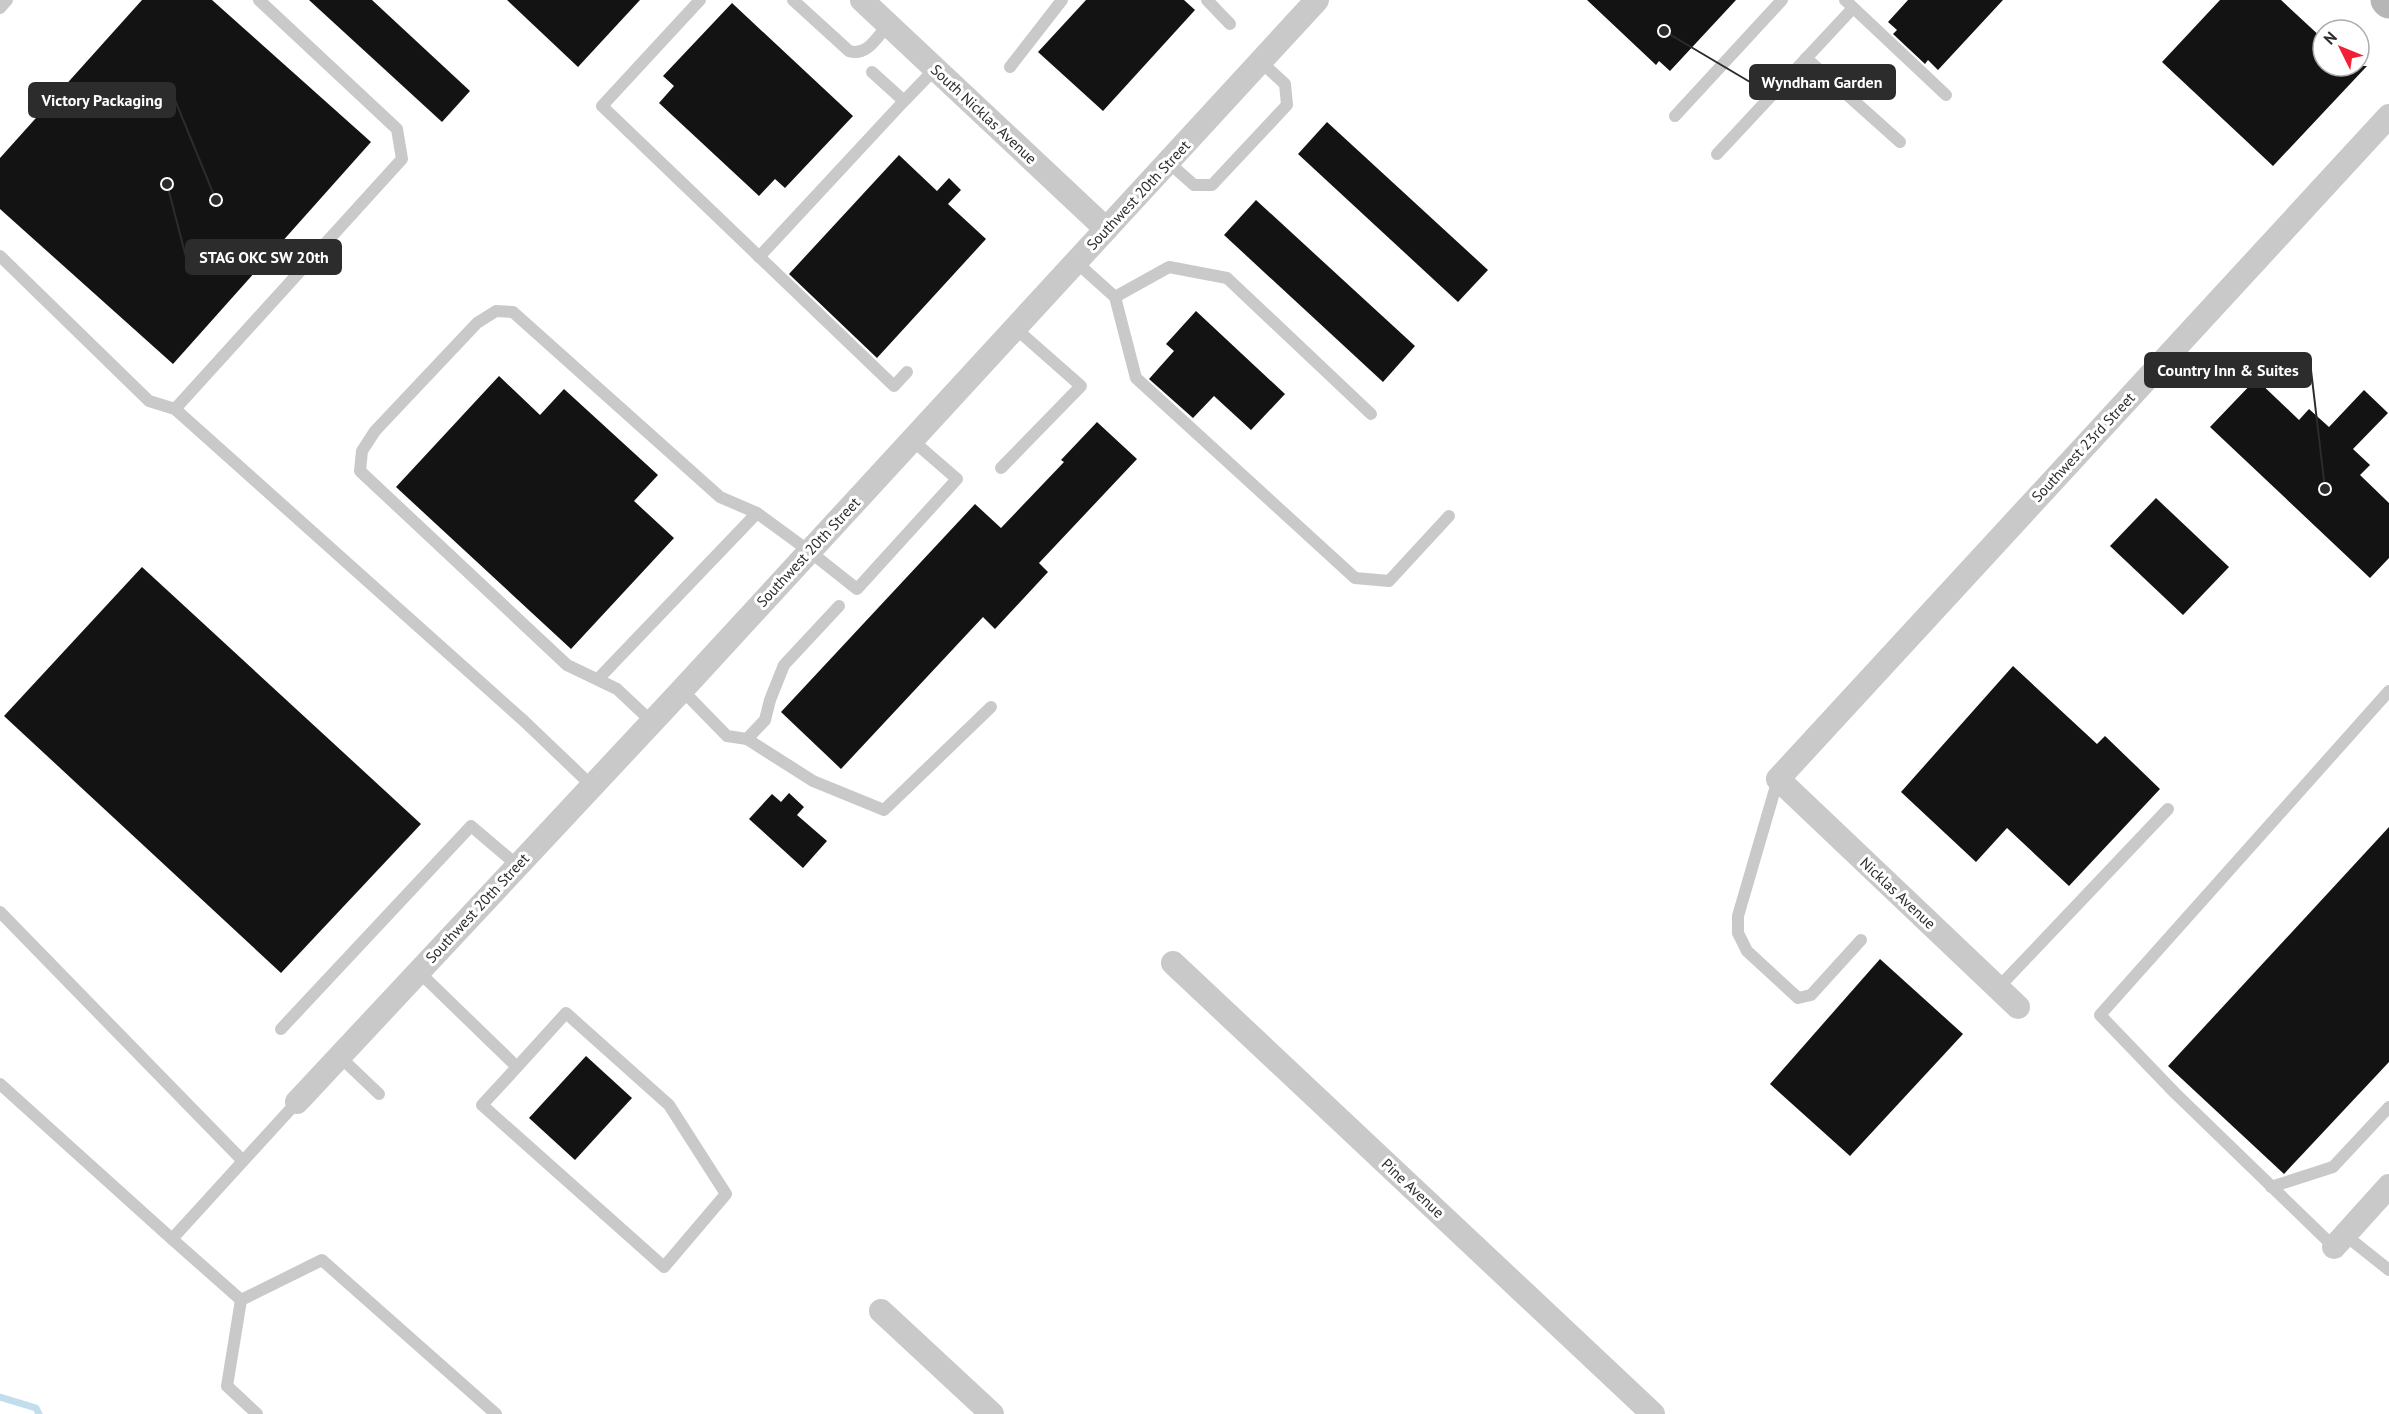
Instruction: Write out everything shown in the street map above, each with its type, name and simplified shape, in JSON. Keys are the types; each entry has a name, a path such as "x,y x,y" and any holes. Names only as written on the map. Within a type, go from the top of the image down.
{"street":[{"name":"South Nicklas Avenue","path":"862,0 1106,229"},
{"name":"Southwest 20th Street","path":"297,1102 338,1055 682,690 1317,0"},
{"name":"Southwest 23rd Street","path":"1778,779 2389,116"},
{"name":"Nicklas Avenue","path":"1778,779 2018,1007"},
{"name":"Pine Avenue","path":"1173,963 1653,1414"},
{"path":"2339,1241 2389,1186"},
{"path":"880,1311 992,1414"}],"lane":[{"path":"0,8 7,0"},
{"path":"175,410 402,159 398,129 259,0"},
{"path":"700,0 602,106 894,386 907,372"},
{"path":"793,0 849,51 856,53 865,51 888,25"},
{"path":"1010,67 1062,0"},
{"path":"1207,0 1230,24"},
{"path":"1675,116 1782,0"},
{"path":"1717,154 1806,58 1849,4 1946,95"},
{"path":"1806,58 1900,142"},
{"path":"1168,162 1194,186 1212,185 1287,105 1286,84 1261,62"},
{"path":"759,257 935,69"},
{"path":"872,72 904,101"},
{"path":"0,256 149,401 175,410 506,705 592,786"},
{"path":"1076,262 1115,297 1136,378 1355,578 1389,581 1449,516"},
{"path":"1115,297 1169,267 1227,278 1371,414"},
{"path":"652,722 617,689 567,665 360,471 362,451 375,431 477,323 496,311 513,312 720,497 757,513 857,589 957,480 912,440"},
{"path":"1002,468 1081,386 1015,328"},
{"path":"598,678 757,513"},
{"path":"747,739 765,720 770,700 784,665 839,606"},
{"path":"682,690 727,736 747,739 813,781 884,810 991,707"},
{"path":"2389,691 2100,1015 2175,1093 2271,1187 2339,1241 2389,1270"},
{"path":"1778,779 1738,916 1738,933 1747,951 1798,998 1811,995 1862,940"},
{"path":"1998,988 2168,809"},
{"path":"281,1029 471,826 517,866"},
{"path":"0,912 243,1161"},
{"path":"418,970 517,1067"},
{"path":"566,1013 669,1105 726,1194 664,1267 482,1105 517,1067 566,1013"},
{"path":"338,1055 379,1094"},
{"path":"0,1084 241,1300"},
{"path":"172,1239 297,1102"},
{"path":"2271,1187 2332,1167 2389,1107"},
{"path":"241,1300 322,1260 496,1414"},
{"path":"241,1300 227,1386 257,1414"}],"building":[{"path":"142,0 212,0 371,142 173,364 0,209 0,158"},
{"path":"309,0 372,0 470,91 442,122"},
{"path":"507,0 640,0 578,67"},
{"path":"1086,0 1184,0 1195,10 1103,111 1038,52"},
{"path":"1587,0 1736,0 1670,71 1659,61 1656,65"},
{"path":"1908,0 2003,0 1938,70 1928,60 1925,64 1893,34 1897,30 1888,22"},
{"path":"2220,0 2281,0 2311,28 2311,78 2356,78 2273,166 2162,62"},
{"path":"732,3 853,116 785,188 775,179 759,196 659,103 674,86 663,76"},
{"path":"1327,122 1488,270 1458,302 1298,154"},
{"path":"899,155 937,191 949,178 961,190 948,204 986,239 877,358 789,274"},
{"path":"1256,200 1415,346 1383,382 1224,235"},
{"path":"1196,311 1285,394 1251,430 1214,396 1193,418 1149,379 1174,351 1166,344"},
{"path":"499,376 540,415 564,389 658,475 634,501 674,538 571,649 396,487"},
{"path":"2256,379 2299,420 2309,409 2329,427 2364,390 2388,413 2353,449 2370,465 2360,475 2389,503 2389,558 2370,578 2210,427"},
{"path":"1097,422 1137,459 1039,563 1048,572 995,629 983,617 841,769 781,712 975,504 1001,528 1064,462 1061,460"},
{"path":"2156,498 2229,567 2183,615 2110,546"},
{"path":"142,567 421,824 281,973 4,716"},
{"path":"2013,666 2097,744 2105,736 2160,789 2069,886 2007,828 1976,862 1901,792"},
{"path":"789,793 804,807 797,815 827,841 803,868 749,819 772,794 781,802"},
{"path":"2389,827 2389,1062 2284,1174 2168,1066"},
{"path":"1880,959 1963,1034 1850,1156 1770,1084"},
{"path":"586,1056 632,1098 575,1160 529,1118"}],"waterway":[{"path":"0,1397 36,1408 39,1414"}],"place":[{"name":"Wyndham Garden","path":"1664,31"},
{"name":"STAG OKC SW 20th","path":"167,184"},
{"name":"Victory Packaging","path":"216,200"},
{"name":"Country Inn & Suites","path":"2325,489"}]}
